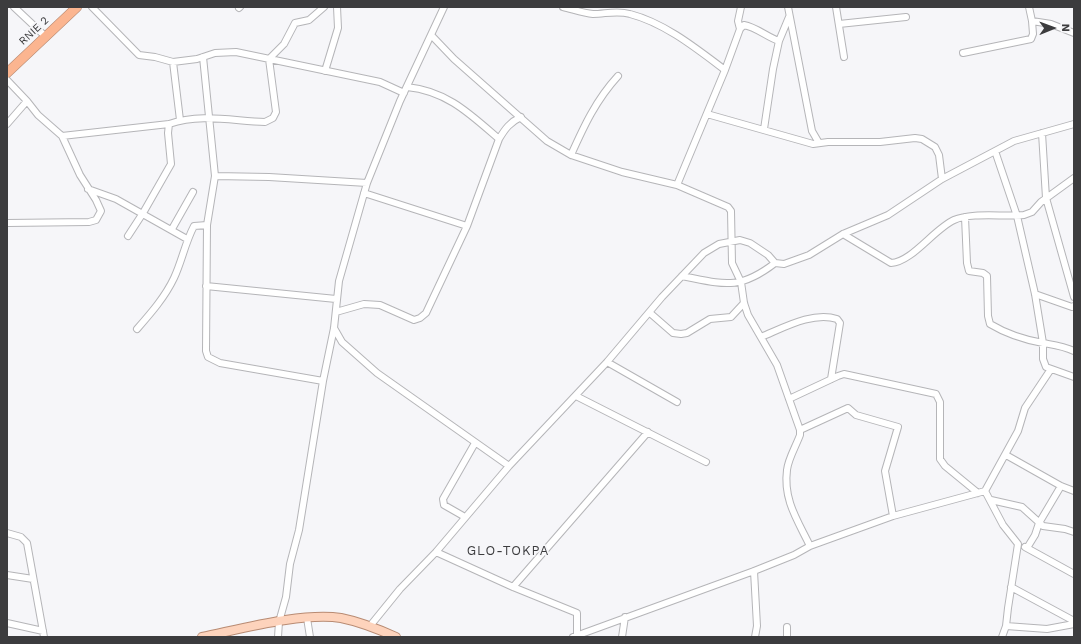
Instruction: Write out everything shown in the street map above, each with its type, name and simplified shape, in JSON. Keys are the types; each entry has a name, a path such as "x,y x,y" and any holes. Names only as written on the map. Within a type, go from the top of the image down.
{"highway":[{"name":"RNIE 2","path":"7,73 77,7"}],"main road":[{"path":"202,637 278,622 307,618 336,618 370,626 396,637"}],"street":[{"path":"14,7 46,37"},
{"path":"92,7 139,55 173,62 203,57 214,53 227,52 269,59 380,82 404,94"},
{"path":"269,59 284,44 296,23 309,20 324,7"},
{"path":"325,71 338,28 338,7"},
{"path":"278,637 278,622 286,597 290,564 303,507 323,381 334,328 339,281 367,182 407,87 444,8 436,7"},
{"path":"563,7 590,14 614,12 629,14 659,26 699,50 725,70"},
{"path":"740,29 738,21 741,7"},
{"path":"788,7 812,131 819,143"},
{"path":"836,7 844,56"},
{"path":"962,53 1031,39 1033,34 1029,7"},
{"path":"764,129 779,41 789,17"},
{"path":"839,24 906,17"},
{"path":"1032,21 1051,24 1074,33"},
{"path":"676,185 707,114 740,29 744,25 749,26 771,39 779,41"},
{"path":"432,36 454,59 547,141 571,155 622,172 676,185 728,207 731,210 732,263 741,282 744,303 748,315 777,365 800,430 800,435 787,469 787,498 810,546"},
{"path":"203,57 215,176 207,225 206,352 211,360 220,363 323,381"},
{"path":"62,136 169,124 180,120 210,117 265,122 273,118 276,112 269,59"},
{"path":"173,62 180,120"},
{"path":"571,155 590,114 606,89 618,76"},
{"path":"7,80 38,115 62,136 87,189 101,211 96,220 90,222 7,223"},
{"path":"407,87 432,91 450,100 499,139"},
{"path":"7,124 27,101"},
{"path":"707,114 764,129 805,142 880,142 915,138 922,139 935,147 939,155 942,179"},
{"path":"336,312 364,304 380,305 414,320 420,318 426,313 468,226 499,139 506,128 513,121 521,117"},
{"path":"128,236 171,164 168,133 169,124"},
{"path":"370,626 400,589 436,552 509,466 608,362 682,276 704,253 719,244 740,240 750,243 768,255 775,263 784,264 809,255 843,234 888,215 942,179 995,150 1014,141 1074,124"},
{"path":"805,142 812,131"},
{"path":"1042,133 1046,198 1074,297"},
{"path":"995,150 1016,216 1035,294 1043,343 1044,363 1046,367 1074,376"},
{"path":"215,176 269,176 367,182"},
{"path":"843,234 891,263 895,263 906,257 950,222 965,217 1016,216 1032,212 1046,198 1074,178"},
{"path":"87,189 116,199 172,229 187,239"},
{"path":"172,229 193,192"},
{"path":"364,193 468,226"},
{"path":"965,217 967,263 969,271 983,273 987,276 988,316 990,324 998,329 1043,343 1061,345 1074,351"},
{"path":"137,329 160,302 174,278 187,239 194,226 207,225"},
{"path":"682,276 724,285 741,282 759,275 775,263"},
{"path":"206,286 336,299"},
{"path":"1035,294 1072,307 1074,306"},
{"path":"650,313 673,333 681,334 687,333 710,319 731,317 744,303"},
{"path":"761,337 810,319 831,317 837,319 840,323 831,379"},
{"path":"334,328 342,342 378,373 509,466"},
{"path":"608,362 677,402"},
{"path":"436,552 577,613 575,636 754,571 794,555 810,546 893,516 985,491 1018,431 1025,408 1051,369"},
{"path":"790,399 838,376 852,375 936,394 940,402 940,459 945,466 978,493"},
{"path":"576,396 706,462"},
{"path":"800,430 848,408 856,415 897,426 885,471 893,516"},
{"path":"514,587 648,432"},
{"path":"465,517 444,505 443,499 475,443"},
{"path":"1006,455 1061,486 1074,491"},
{"path":"1027,548 1035,536 1038,523 1061,486"},
{"path":"985,491 1003,525 1018,544 1074,574"},
{"path":"991,500 1022,507 1043,526 1065,529 1074,532"},
{"path":"7,532 25,540 44,634 7,623"},
{"path":"1002,637 1006,626 1018,544"},
{"path":"754,571 757,626 754,637"},
{"path":"7,575 33,580"},
{"path":"1011,587 1073,623"},
{"path":"622,637 625,617"},
{"path":"307,618 310,637"},
{"path":"1006,626 1038,629 1073,623"},
{"path":"787,627 787,637"},
{"path":"1037,637 1038,629"}],"district":[{"name":"GLO-TOKPA","path":"508,551"}]}
